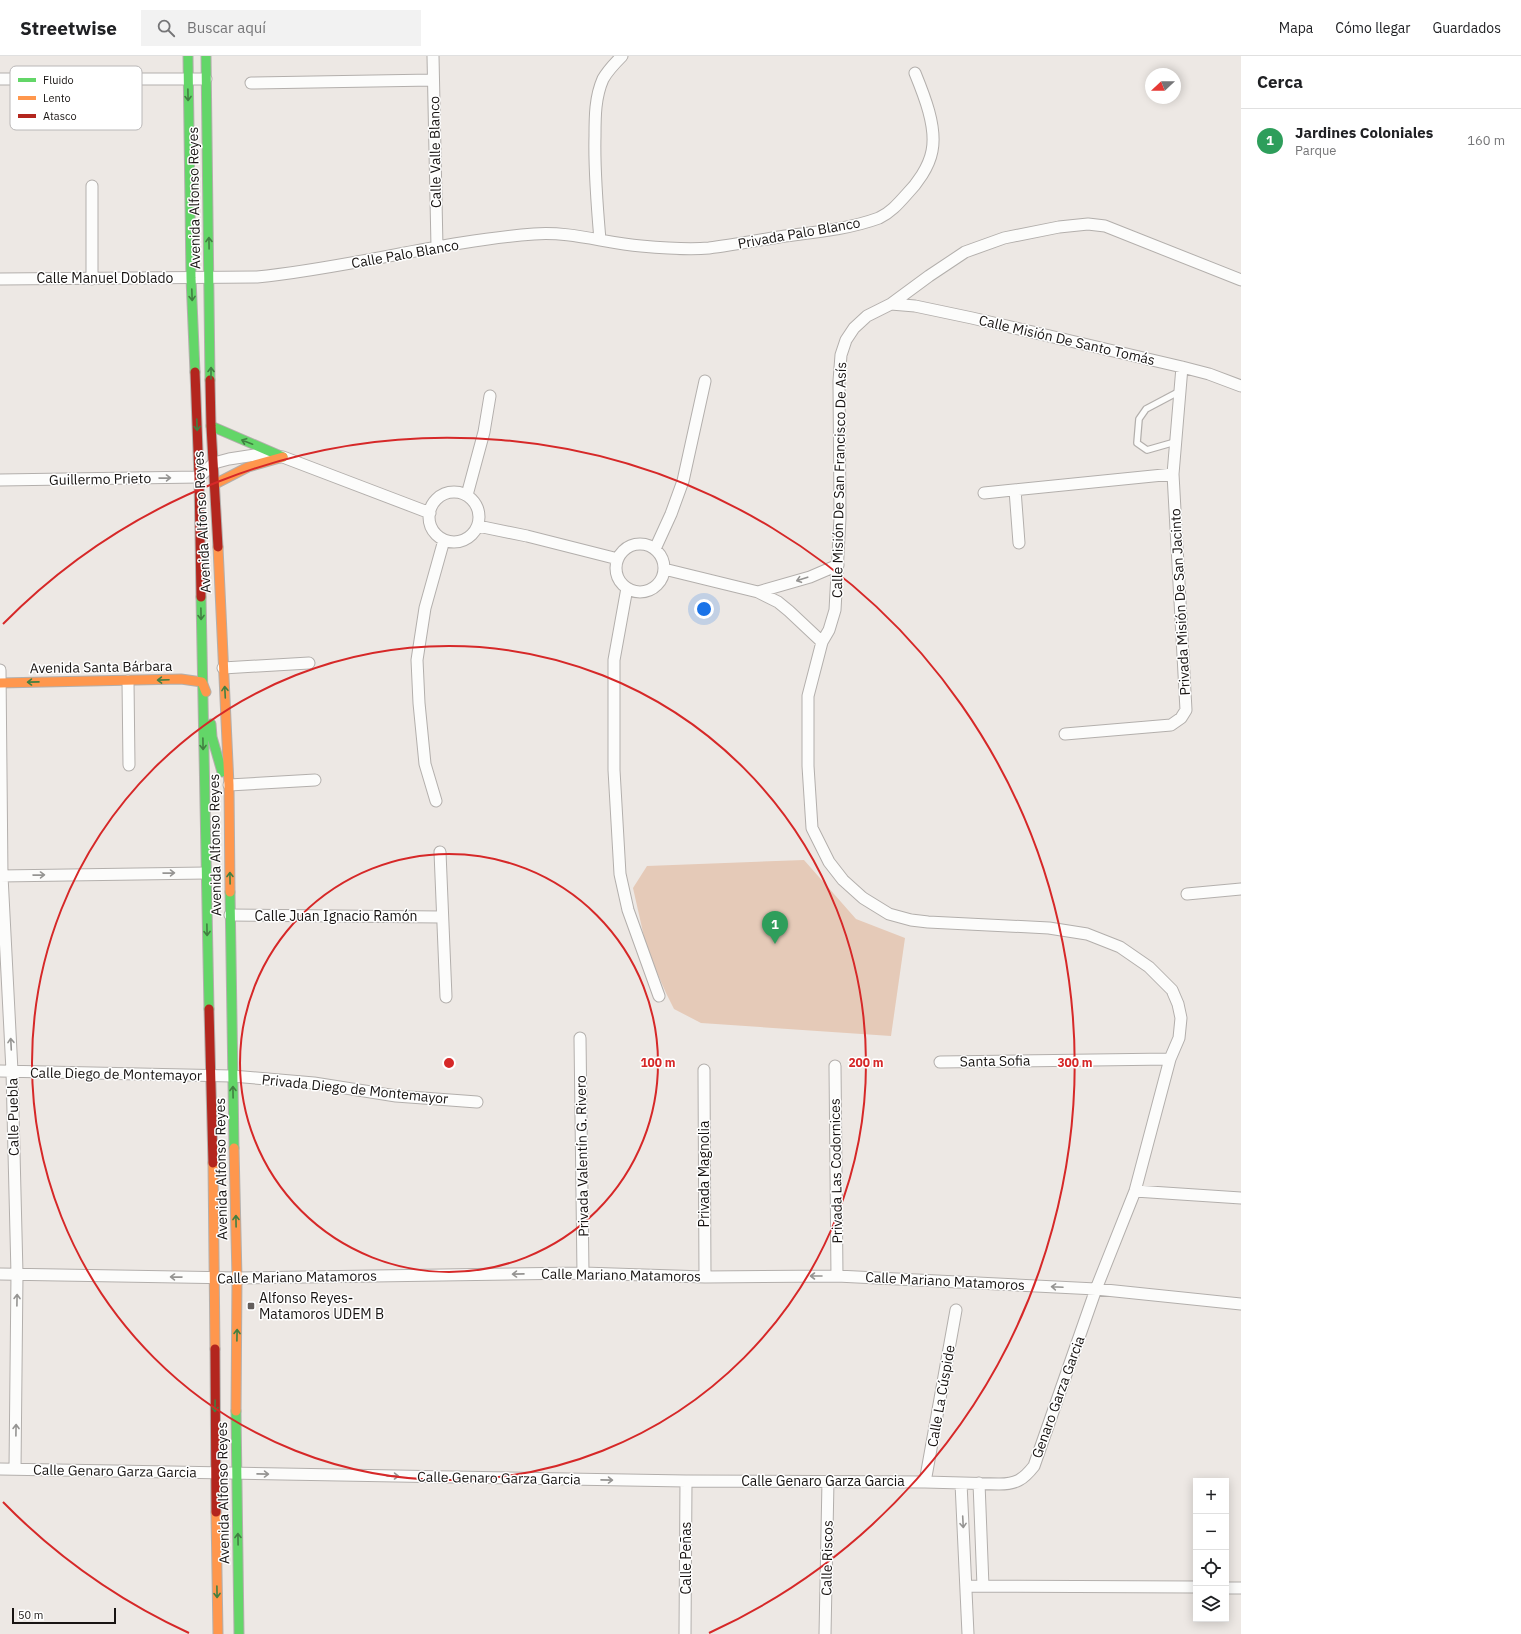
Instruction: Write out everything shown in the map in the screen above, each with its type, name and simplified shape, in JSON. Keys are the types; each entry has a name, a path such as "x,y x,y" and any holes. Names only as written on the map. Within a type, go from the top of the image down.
{"main road":[{"name":"Avenida Alfonso Reyes","path":"188,56 192,278 200,478 202,682 215,1278 215,1473 218,1634"},
{"name":"Avenida Alfonso Reyes","path":"206,56 211,426 229,785 232,1076 237,1278 239,1634"},
{"path":"211,426 284,457"},
{"path":"215,484 240,470 257,463 284,457"},
{"name":"Avenida Santa Bárbara","path":"0,683 181,679 202,682"},
{"path":"202,682 208,698 212,736 217,756 229,785"}],"street":[{"name":"Calle Valle Blanco","path":"433,56 437,247"},
{"path":"600,240 596,192 595,116 598,94 603,80 609,69 622,56"},
{"name":"Privada Palo Blanco","path":"600,240 640,246 708,248 840,228 880,217 894,208 913,188 925,168 932,151 933,136 930,117 915,73"},
{"path":"0,78 10,78"},
{"path":"142,79 206,79"},
{"path":"251,83 433,80"},
{"path":"92,186 92,279"},
{"name":"Calle Misión De San Francisco De Asís","path":"1096,1289 1135,1191 1170,1059 1179,1038 1181,1018 1178,1004 1172,990 1149,967 1120,947 1087,934 1048,928 928,922 911,920 889,914 864,898 843,880 829,862 812,828 811,822 808,766 808,696 822,642 829,630 836,610 841,471 839,381 841,355 846,340 854,328 867,316 891,304 929,276 972,249 1004,238 1059,227 1088,224 1105,226 1241,280"},
{"name":"Calle Palo Blanco","path":"210,278 257,277 297,273 437,247 537,234 562,234 600,240"},
{"name":"Calle Manuel Doblado","path":"0,279 210,278"},
{"name":"Calle Misión De Santo Tomás","path":"891,304 915,306 972,318 1182,367 1209,374 1241,386"},
{"name":"Privada Misión De San Jacinto","path":"1066,734 1171,725 1181,718 1186,710 1173,474 1182,367"},
{"path":"655,549 671,514 683,481 705,382"},
{"path":"467,495 484,432 490,396"},
{"path":"200,478 214,463 240,456 255,455 284,457 430,513"},
{"path":"984,493 1173,474"},
{"name":"Guillermo Prieto","path":"0,480 200,478"},
{"path":"1015,490 1019,543"},
{"path":"456,492 467,495 476,504 479,511 480,518 478,526 473,534 464,540 454,542 444,540 432,529 430,521 430,513 436,501 447,493 456,492"},
{"path":"478,526 527,536 618,559"},
{"path":"436,801 426,764 419,703 417,660 425,608 444,540"},
{"path":"634,545 649,545 655,549 664,561 662,578 656,586 647,591 637,591 627,588 618,575 618,559 622,552 634,545"},
{"path":"758,592 810,577 838,565"},
{"path":"664,569 758,592 778,602 822,642"},
{"path":"627,588 614,660 614,770 620,874 628,910 659,996"},
{"path":"224,668 309,663"},
{"name":"Calle Puebla","path":"0,670 1,876 12,1071 17,1274 15,1469"},
{"path":"128,681 129,765"},
{"path":"229,785 315,780"},
{"path":"440,852 441,917 446,997"},
{"path":"1,876 206,873"},
{"path":"1187,894 1241,889"},
{"name":"Calle Juan Ignacio Ramón","path":"230,915 441,917"},
{"name":"Privada Valentín G. Rivero","path":"580,1038 583,1273"},
{"name":"Santa Sofia","path":"940,1062 1170,1059"},
{"name":"Privada Las Codornices","path":"835,1066 837,1276"},
{"name":"Privada Magnolia","path":"704,1070 705,1277"},
{"name":"Calle Diego de Montemayor","path":"0,1071 232,1076"},
{"name":"Privada Diego de Montemayor","path":"232,1076 314,1083 396,1096 477,1102"},
{"path":"1135,1191 1241,1198"},
{"name":"Calle Mariano Matamoros","path":"0,1274 215,1278 583,1273 705,1277 837,1276 1096,1289 1241,1304"},
{"name":"Genaro Garza Garcia","path":"999,1484 1007,1484 1018,1481 1026,1476 1034,1466 1096,1289"},
{"name":"Calle La Cúspide","path":"926,1482 956,1310"},
{"name":"Calle Genaro Garza Garcia","path":"0,1469 686,1481 828,1481 999,1484"},
{"name":"Calle Peñas","path":"686,1481 686,1634"},
{"name":"Calle Riscos","path":"825,1634 828,1481"},
{"path":"961,1483 968,1634"},
{"path":"979,1484 983,1586"},
{"path":"966,1586 1193,1588"},
{"path":"1229,1588 1241,1588"}],"lane":[{"path":"1176,442 1147,450 1137,443 1139,419 1146,409 1180,391"}],"shaded area":[{"path":"804,860 856,919 905,938 891,1036 701,1023 674,1009 647,950 633,888 647,866"}],"traffic: fast":[{"path":"188,56 191,278 195,372"},
{"path":"206,56 210,380"},
{"path":"211,426 283,457"},
{"path":"201,597 209,1009"},
{"path":"211,724 212,737 222,772"},
{"path":"230,892 234,1148"},
{"path":"236,1411 239,1634"}],"traffic: slow":[{"path":"215,484 248,467 283,457"},
{"path":"218,547 229,785 230,892"},
{"path":"0,683 181,679 202,682 206,692"},
{"path":"234,1148 237,1278 236,1411"},
{"path":"213,1163 215,1349"},
{"path":"216,1512 218,1634"}],"traffic: jam":[{"path":"195,372 201,597"},
{"path":"210,380 211,426 218,547"},
{"path":"209,1009 213,1163"},
{"path":"215,1349 216,1512"}],"place":[{"name":"Jardines Coloniales","path":"775,944"},
{"name":"Alfonso Reyes- Matamoros UDEM B","path":"251,1306"}]}
